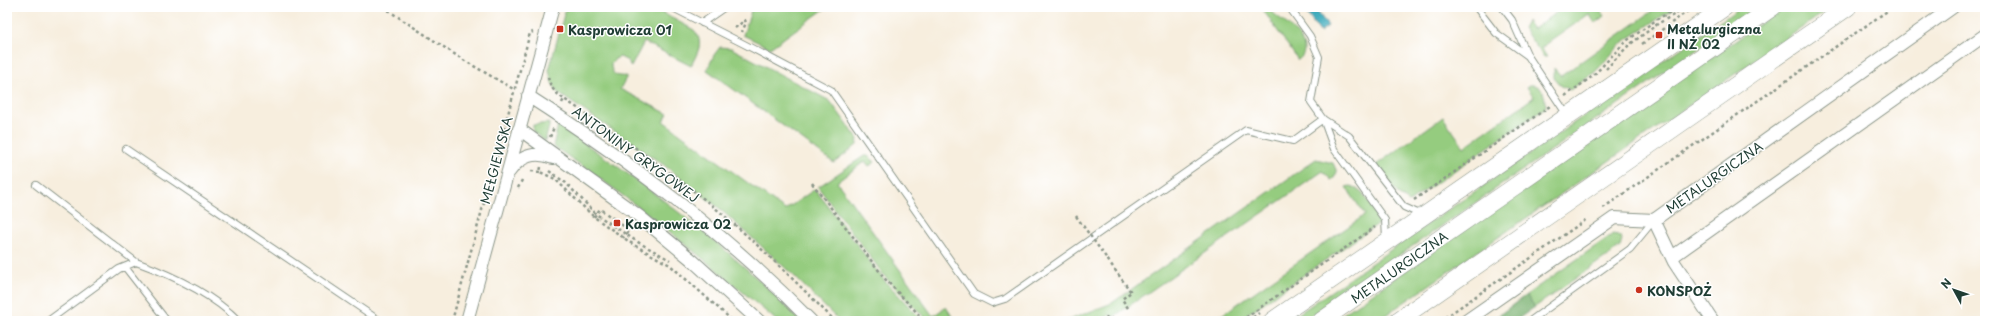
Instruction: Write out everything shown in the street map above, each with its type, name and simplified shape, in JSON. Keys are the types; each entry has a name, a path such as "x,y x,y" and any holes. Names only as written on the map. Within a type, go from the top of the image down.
{"main road":[{"path":"1272,321 1725,7"},
{"name":"METALURGICZNA","path":"1321,321 1772,7"},
{"path":"1397,321 1848,7"},
{"path":"1404,321 1423,302"}],"street":[{"name":"MEŁGIEWSKA","path":"467,321 509,180 519,129 553,7"},
{"name":"METALURGICZNA","path":"1466,321 1614,218 1654,220 1953,7"},
{"path":"1672,256 1985,34"},
{"name":"ANTONINY GRYGOWEJ","path":"528,96 645,175 707,225 753,265 811,321"},
{"path":"519,129 546,152 644,220 715,280 759,321"},
{"path":"509,180 513,166 526,156 546,152"},
{"path":"1654,220 1672,256 1714,321"}],"lane":[{"path":"671,7 831,90 974,294 992,303 1005,299 1246,130 1293,141 1323,119"},
{"path":"702,23 725,7"},
{"path":"1289,7 1310,36 1319,58 1311,102 1323,119 1334,148 1385,220 1386,241"},
{"path":"1476,7 1496,33 1528,56"},
{"path":"1502,7 1512,20 1528,56 1568,116"},
{"path":"1323,119 1349,136 1404,207 1424,216"},
{"path":"126,149 380,321"},
{"path":"36,185 136,262 153,268 198,292 217,303 239,321"},
{"path":"1530,321 1630,249 1654,220"},
{"path":"48,321 125,267 136,262"},
{"path":"125,267 167,321"}],"path":[{"path":"383,7 465,61 528,96"},
{"path":"1404,207 1593,76 1625,42 1659,18 1680,7"},
{"path":"1637,47 1688,12 1686,7"},
{"path":"1597,212 1892,7"},
{"path":"730,27 734,29 745,20 746,23 740,35"},
{"path":"452,321 530,34 549,22"},
{"path":"1617,50 1624,56"},
{"path":"733,321 670,265 623,238 594,217 555,179 540,172 560,105 564,99 646,155 720,212 835,321"},
{"path":"537,166 542,167 556,175 596,214 648,248 661,254 688,275"},
{"path":"490,179 509,180"},
{"path":"812,183 886,280 925,321"},
{"path":"594,217 600,209 629,230 623,238"},
{"path":"1076,216 1131,292 1122,299 1128,308"},
{"path":"1440,321 1591,216"},
{"path":"1241,321 1385,220"},
{"path":"704,290 739,321"},
{"path":"1100,321 1110,317 1112,320"}],"green space":[{"path":"566,7 633,7 659,11 694,30 699,39 699,48 691,66 644,42 631,67 628,61 620,57 615,59 611,64 613,73 618,76 627,76 620,89 668,114 663,121 785,210 815,189 884,280 923,321 839,321 792,274 719,208 664,165 558,93 552,83 549,70"},
{"path":"747,7 826,8 770,48 743,35 751,11"},
{"path":"1261,7 1264,7 1286,23 1300,38 1304,46 1303,53 1298,60"},
{"path":"1564,7 1598,7 1604,16 1595,23 1589,14 1541,48 1547,57 1544,57 1523,28 1527,21 1533,29"},
{"path":"1658,7 1676,7 1623,42 1595,72 1570,90 1560,85 1554,78 1554,68 1561,76"},
{"path":"1741,7 1759,7 1304,321 1288,321"},
{"path":"1784,7 1832,7 1377,321 1333,321"},
{"path":"720,47 731,48 830,101 858,139 857,145 834,163 707,70 714,55"},
{"path":"1530,85 1538,86 1541,89 1544,95 1546,107 1409,202 1399,195 1376,165 1443,117 1464,147 1534,97 1527,87"},
{"path":"550,123 545,141 533,132 533,125"},
{"path":"558,125 654,193 685,217 773,293 801,321 777,321 640,208 553,146"},
{"path":"864,156 868,156 875,162 869,166 865,161 837,182 933,316 946,307 955,321 929,321 925,318 886,278 818,187"},
{"path":"1316,159 1333,163 1337,172 1334,178 1331,180 1323,171 1113,317 1111,315 1095,321 1066,321 1112,303"},
{"path":"1350,186 1360,191 1364,195 1375,213 1378,224 1237,321 1213,321 1365,215 1346,187"},
{"path":"1613,234 1619,235 1622,239 1620,247 1535,307 1526,295"},
{"path":"1526,295 1535,307 1515,321 1491,321"}],"water":[{"path":"1302,7 1314,7 1328,26 1320,32"}],"place":[{"name":"Kasprowicza 01","path":"560,29"},
{"name":"Metalurgiczna II NŻ 02","path":"1659,35"},
{"name":"Kasprowicza 02","path":"617,223"},
{"name":"KONSPOŻ","path":"1639,290"}]}
